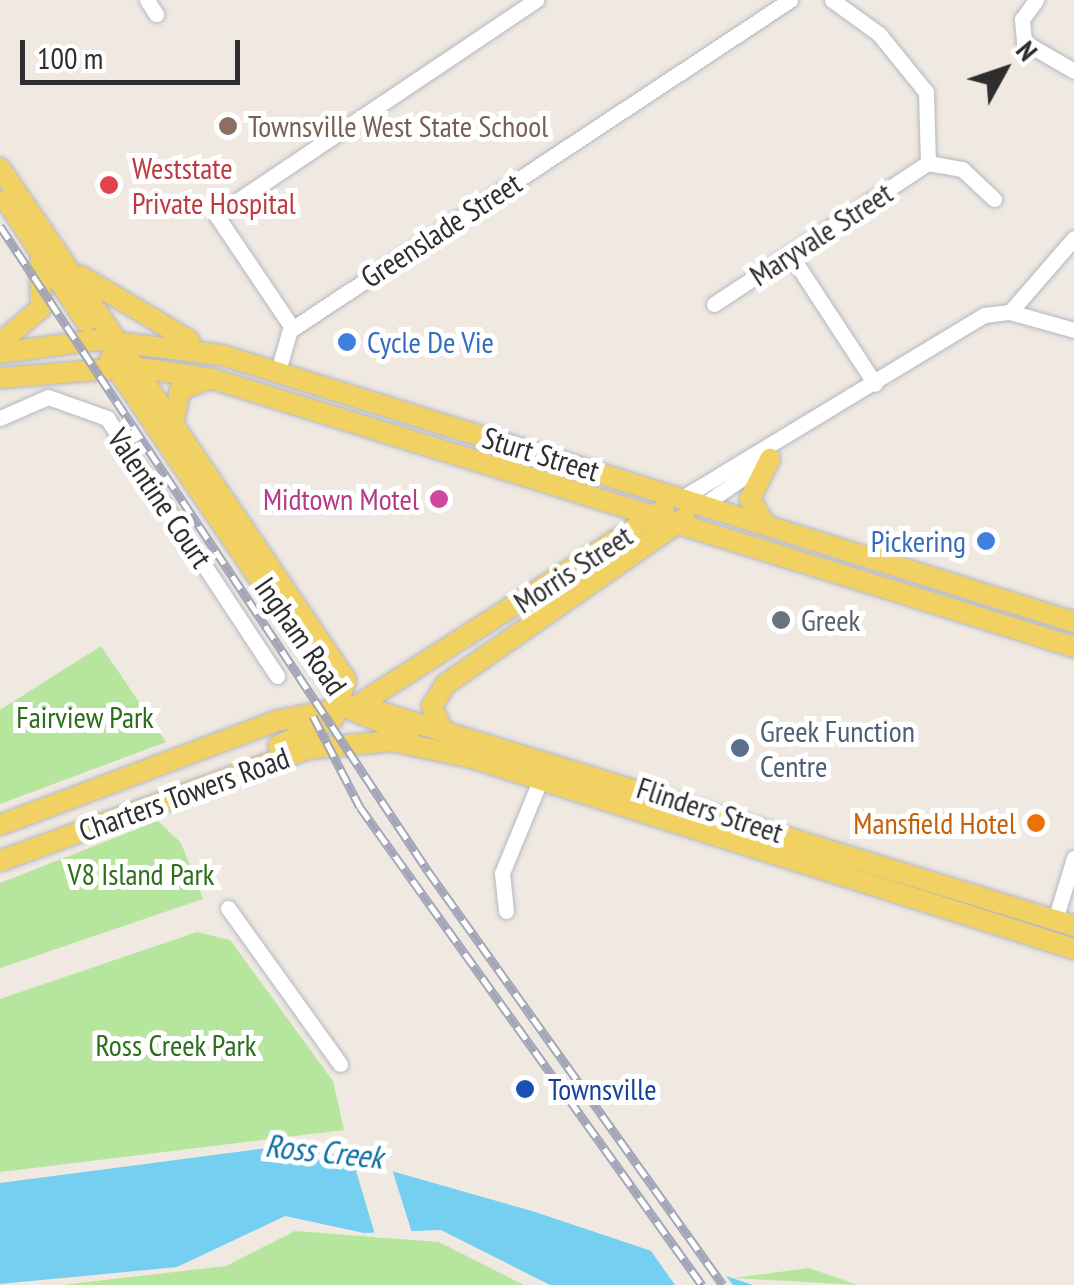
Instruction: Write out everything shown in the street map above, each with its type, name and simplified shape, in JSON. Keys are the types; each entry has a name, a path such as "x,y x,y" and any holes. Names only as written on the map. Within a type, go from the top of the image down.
{"main road":[{"name":"Ingham Road","path":"0,168 60,259 106,340"},
{"name":"Ingham Road","path":"0,189 25,232 106,340 312,654 351,705"},
{"path":"0,343 34,321 45,294 25,232"},
{"path":"60,259 120,307 222,355"},
{"name":"Sturt Street","path":"0,353 106,340 222,355 1074,622"},
{"name":"Ingham Road","path":"124,367 174,426 346,680 351,705"},
{"name":"Sturt Street","path":"0,378 124,367 213,378 681,521 1074,647"},
{"path":"271,394 278,371"},
{"path":"174,426 180,390 213,378"},
{"path":"765,524 750,500 770,459"},
{"path":"603,497 617,525 603,549"},
{"name":"Morris Street","path":"198,786 318,728 682,498"},
{"name":"Morris Street","path":"440,724 433,702 446,684 703,504"},
{"path":"301,714 322,686 312,654"},
{"path":"351,705 363,721 472,758"},
{"name":"Flinders Street","path":"351,705 440,724 1064,923"},
{"name":"Charters Towers Road","path":"0,825 301,714 351,705"},
{"name":"Flinders Street","path":"370,740 472,758 1073,946"},
{"name":"Charters Towers Road","path":"0,861 317,746 370,740"},
{"path":"1048,941 1064,923"}],"street":[{"path":"278,371 292,329 216,215 536,0"},
{"name":"Greenslade Street","path":"292,329 790,0"},
{"path":"832,0 878,34 924,88 928,163 962,168 994,199"},
{"path":"1036,0 1022,19 1024,42 1074,71"},
{"name":"Maryvale Street","path":"714,304 928,163"},
{"path":"1074,238 1010,312 1074,330"},
{"path":"790,254 875,384"},
{"name":"Morris Street","path":"682,498 792,438 973,320 1010,312"},
{"name":"Valentine Court","path":"0,418 57,398 107,418 277,676"},
{"name":"Morris Street","path":"703,504 770,459 792,438"},
{"path":"506,911 502,873 540,780"},
{"path":"1064,923 1074,858"},
{"path":"228,908 340,1064"}],"green space":[{"name":"Fairview Park","path":"101,646 166,742 0,804 0,710"},
{"name":"V8 Island Park","path":"158,821 181,843 203,899 0,968 0,883"},
{"name":"Ross Creek Park","path":"197,932 230,940 333,1081 344,1130 0,1172 0,999"},
{"path":"295,1231 439,1242 524,1285 61,1285 226,1266"},
{"path":"809,1268 858,1285 733,1278"}],"water":[{"path":"297,1144 532,1211 753,1285 550,1285 441,1230 364,1233 285,1216 177,1267 0,1284 0,1183"}],"pier":[{"path":"351,1154 391,1166 413,1236 376,1238"},
{"path":"646,1244 721,1269 733,1285 675,1285"}],"railway":[{"path":"0,226 428,871 723,1285"},
{"path":"313,716 360,807 702,1285"}],"place":[{"name":"Townsville West State School","path":"228,126"},
{"name":"Weststate Private Hospital","path":"109,185"},
{"name":"Cycle De Vie","path":"347,342"},
{"name":"Midtown Motel","path":"439,499"},
{"name":"Pickering","path":"986,541"},
{"name":"Greek","path":"781,620"},
{"name":"Greek Function Centre","path":"740,748"},
{"name":"Mansfield Hotel","path":"1036,823"},
{"name":"Townsville","path":"525,1089"}],"water label":[{"name":"Ross Creek","path":"324,1151"}]}
